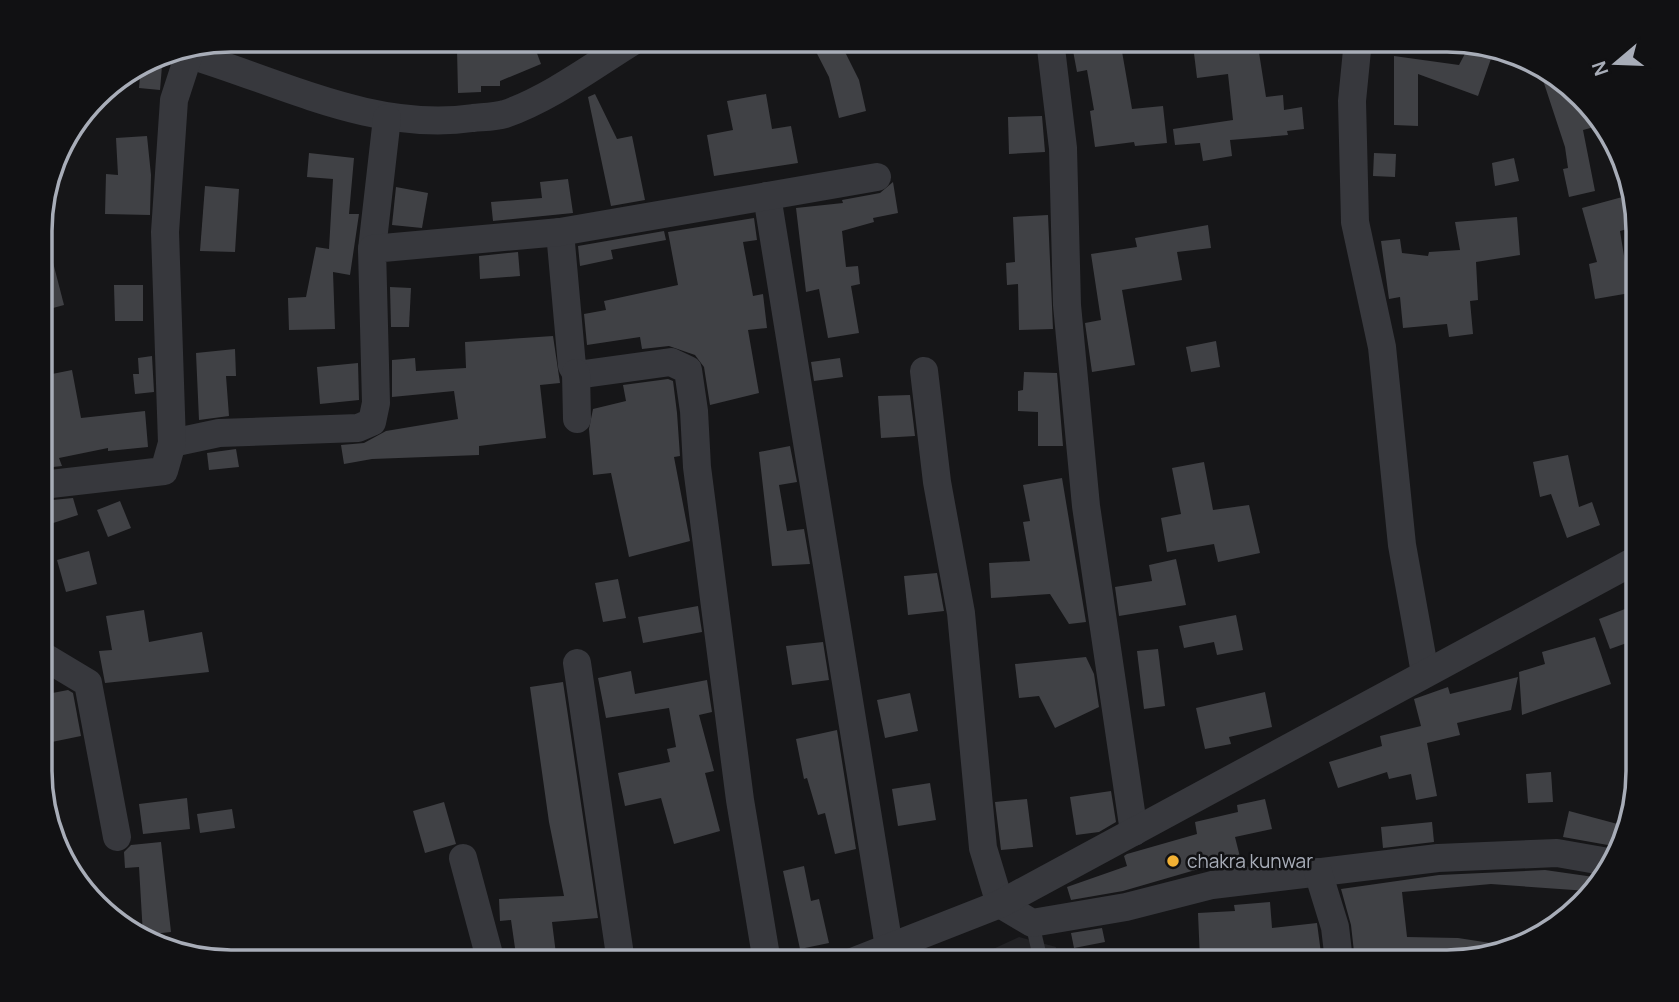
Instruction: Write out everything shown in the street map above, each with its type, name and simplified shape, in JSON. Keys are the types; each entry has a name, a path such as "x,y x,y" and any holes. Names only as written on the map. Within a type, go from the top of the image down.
{"street":[{"path":"200,56 301,94 387,118 443,122 504,114 546,93 613,53"},
{"path":"1051,53 1063,148 1067,305 1086,506 1134,832"},
{"path":"1357,53 1352,101 1354,222 1382,347 1402,545 1425,673"},
{"path":"53,484 164,471 172,443 165,232 174,100 188,58"},
{"path":"172,443 219,433 358,428 372,422 376,403 372,249 387,118"},
{"path":"372,249 560,232 877,177"},
{"path":"767,196 889,947"},
{"path":"560,232 572,366 576,373 577,419"},
{"path":"576,373 671,362 688,370 694,411 697,467 740,800 765,950"},
{"path":"924,371 937,482 961,613 983,848 1000,904 1032,923 1126,907 1212,885 1438,858 1543,854 1601,861"},
{"path":"883,949 1000,904 1626,565"},
{"path":"53,659 88,683 117,837"},
{"path":"577,663 619,950"},
{"path":"463,858 488,950"},
{"path":"1318,872 1335,927 1338,949"}],"lane":[{"path":"1032,923 1038,949"}],"shaded area":[{"path":"1019,937 1056,947 1056,949 992,949"}],"building":[{"path":"457,53 537,53 541,64 500,81 500,86 481,86 481,92 458,93"},
{"path":"817,53 846,53 859,80 866,111 839,118 829,77"},
{"path":"1073,53 1122,53 1132,109 1163,106 1167,143 1135,146 1134,142 1095,147 1090,111 1094,110 1087,70 1077,72"},
{"path":"1194,53 1259,53 1266,97 1283,95 1284,110 1302,107 1304,129 1287,131 1288,135 1230,140 1232,156 1203,161 1200,143 1175,145 1173,129 1233,120 1228,74 1197,78"},
{"path":"1465,54 1491,58 1478,96 1418,74 1418,126 1394,125 1394,56 1459,65"},
{"path":"162,67 160,90 139,88 140,79"},
{"path":"1543,81 1565,97 1592,127 1583,130 1595,191 1569,197 1563,169 1568,168 1565,147"},
{"path":"595,94 617,139 632,136 645,200 611,206 588,97"},
{"path":"766,94 772,129 791,126 798,163 714,176 707,135 733,130 727,101"},
{"path":"1042,116 1045,152 1009,154 1008,117"},
{"path":"147,136 151,175 150,215 105,214 106,174 118,175 116,138"},
{"path":"309,153 354,158 349,214 359,214 350,275 333,272 335,329 289,330 288,298 306,297 316,247 329,249 333,179 307,177"},
{"path":"1374,153 1396,154 1395,177 1373,176"},
{"path":"1514,158 1519,181 1495,186 1492,163"},
{"path":"568,179 573,213 493,221 491,202 542,198 540,182"},
{"path":"893,182 898,213 873,218 874,222 842,231 846,267 858,266 860,284 851,286 859,333 828,338 819,289 806,292 796,208 843,203 842,200 880,193"},
{"path":"205,186 239,189 235,252 200,251"},
{"path":"396,187 428,193 422,228 392,225"},
{"path":"1623,197 1626,229 1620,231 1626,268 1626,294 1595,299 1589,264 1597,262 1582,208"},
{"path":"1048,215 1053,329 1019,330 1018,284 1007,285 1006,263 1015,262 1013,217"},
{"path":"1517,217 1520,255 1476,262 1478,300 1470,301 1473,334 1449,337 1447,324 1403,328 1400,297 1389,299 1381,241 1400,239 1402,253 1428,256 1429,252 1460,250 1455,222"},
{"path":"754,218 757,240 743,242 753,296 763,294 767,328 748,330 759,393 710,405 704,367 695,355 669,346 642,349 640,337 587,345 584,314 606,310 604,301 678,285 668,232"},
{"path":"1208,225 1211,248 1177,252 1182,280 1122,290 1135,365 1092,372 1085,323 1101,320 1091,254 1137,247 1135,238"},
{"path":"664,231 666,240 611,250 613,259 580,266 578,246"},
{"path":"518,252 520,276 480,279 479,256"},
{"path":"53,262 64,305 53,308"},
{"path":"114,285 143,285 143,321 115,321"},
{"path":"390,287 411,288 409,327 391,327"},
{"path":"553,336 560,383 540,385 546,438 479,446 479,455 372,459 344,464 341,445 364,443 386,431 458,419 454,391 392,397 392,360 415,358 416,371 466,368 465,342"},
{"path":"1216,341 1220,367 1191,372 1186,347"},
{"path":"235,349 236,376 226,376 229,416 199,420 196,353"},
{"path":"152,356 154,392 135,394 133,374 139,374 138,358"},
{"path":"840,358 843,377 814,381 811,362"},
{"path":"358,363 359,400 320,404 317,367"},
{"path":"72,370 81,418 145,411 148,447 108,451 108,448 59,458 62,466 53,467 53,374"},
{"path":"1024,372 1057,373 1063,446 1038,446 1038,412 1018,411 1018,391 1023,390"},
{"path":"668,379 673,381 680,456 674,457 690,541 629,557 611,473 593,475 589,429 593,409 626,401 623,385"},
{"path":"910,395 915,436 881,438 878,396"},
{"path":"790,446 797,482 779,485 787,531 804,529 810,564 772,566 759,452"},
{"path":"236,449 239,467 209,470 207,453"},
{"path":"1568,455 1579,507 1592,502 1600,525 1567,538 1551,494 1540,497 1533,462"},
{"path":"1204,462 1213,510 1249,505 1260,553 1218,562 1214,544 1167,552 1161,518 1181,514 1172,468"},
{"path":"1062,478 1086,622 1069,624 1050,594 991,598 989,563 1030,561 1023,522 1030,521 1023,485"},
{"path":"73,498 78,515 53,523 53,500"},
{"path":"120,501 131,528 108,537 97,510"},
{"path":"89,551 97,584 66,592 57,560"},
{"path":"1176,559 1186,605 1119,616 1115,587 1152,581 1149,565"},
{"path":"937,573 944,611 908,615 904,576"},
{"path":"618,579 626,618 603,622 595,583"},
{"path":"698,606 702,632 643,643 638,617"},
{"path":"1626,609 1626,643 1610,649 1599,619"},
{"path":"144,610 149,642 202,632 209,672 105,683 99,651 112,650 106,616"},
{"path":"1236,615 1243,650 1217,655 1214,642 1184,648 1179,626"},
{"path":"1595,637 1611,684 1522,715 1519,672 1545,664 1542,652"},
{"path":"823,642 829,680 792,685 786,646"},
{"path":"1158,649 1165,706 1144,709 1137,651"},
{"path":"1086,657 1094,674 1099,707 1055,728 1039,696 1019,698 1015,664"},
{"path":"631,671 635,694 707,680 712,712 699,715 714,771 705,773 720,831 674,844 661,798 625,806 618,773 670,762 667,749 676,747 669,708 606,718 598,678"},
{"path":"1518,677 1511,710 1457,723 1460,735 1427,743 1437,796 1416,800 1411,774 1389,779 1387,772 1338,788 1329,762 1382,746 1380,736 1421,726 1414,699 1448,687 1450,694"},
{"path":"563,682 598,918 552,922 555,950 515,950 511,920 500,921 499,899 564,896 549,822 530,687"},
{"path":"68,690 73,693 81,736 53,742 53,693"},
{"path":"1265,692 1272,727 1229,737 1231,744 1205,749 1196,708"},
{"path":"910,693 918,731 885,738 877,700"},
{"path":"837,730 856,849 835,854 825,813 818,815 807,778 804,779 796,739"},
{"path":"1551,772 1553,802 1528,803 1526,774"},
{"path":"930,783 936,820 898,826 892,789"},
{"path":"1111,791 1116,822 1099,832 1076,835 1070,797"},
{"path":"187,798 190,829 143,834 139,804"},
{"path":"1027,799 1033,847 1001,850 995,802"},
{"path":"1265,799 1272,829 1235,837 1240,857 1123,891 1071,900 1067,887 1127,866 1124,856 1127,854 1197,834 1195,822 1238,812 1237,805"},
{"path":"444,802 456,844 425,853 413,811"},
{"path":"232,809 235,828 200,833 197,814"},
{"path":"1569,811 1618,824 1610,845 1563,837"},
{"path":"1432,822 1434,842 1383,848 1381,827"},
{"path":"161,842 171,932 158,933 142,925 139,867 125,868 124,852 131,845"},
{"path":"804,866 811,901 819,899 829,943 800,949 783,871"},
{"path":"1545,870 1591,877 1580,890 1491,884 1402,892 1407,937 1458,938 1492,943 1459,949 1354,949 1351,925 1341,889 1439,875"},
{"path":"1270,902 1272,928 1317,923 1320,949 1200,949 1198,913 1235,911 1234,905"},
{"path":"1102,928 1105,942 1074,948 1071,933"}],"place":[{"name":"chakra kunwar","path":"1173,861"}]}
